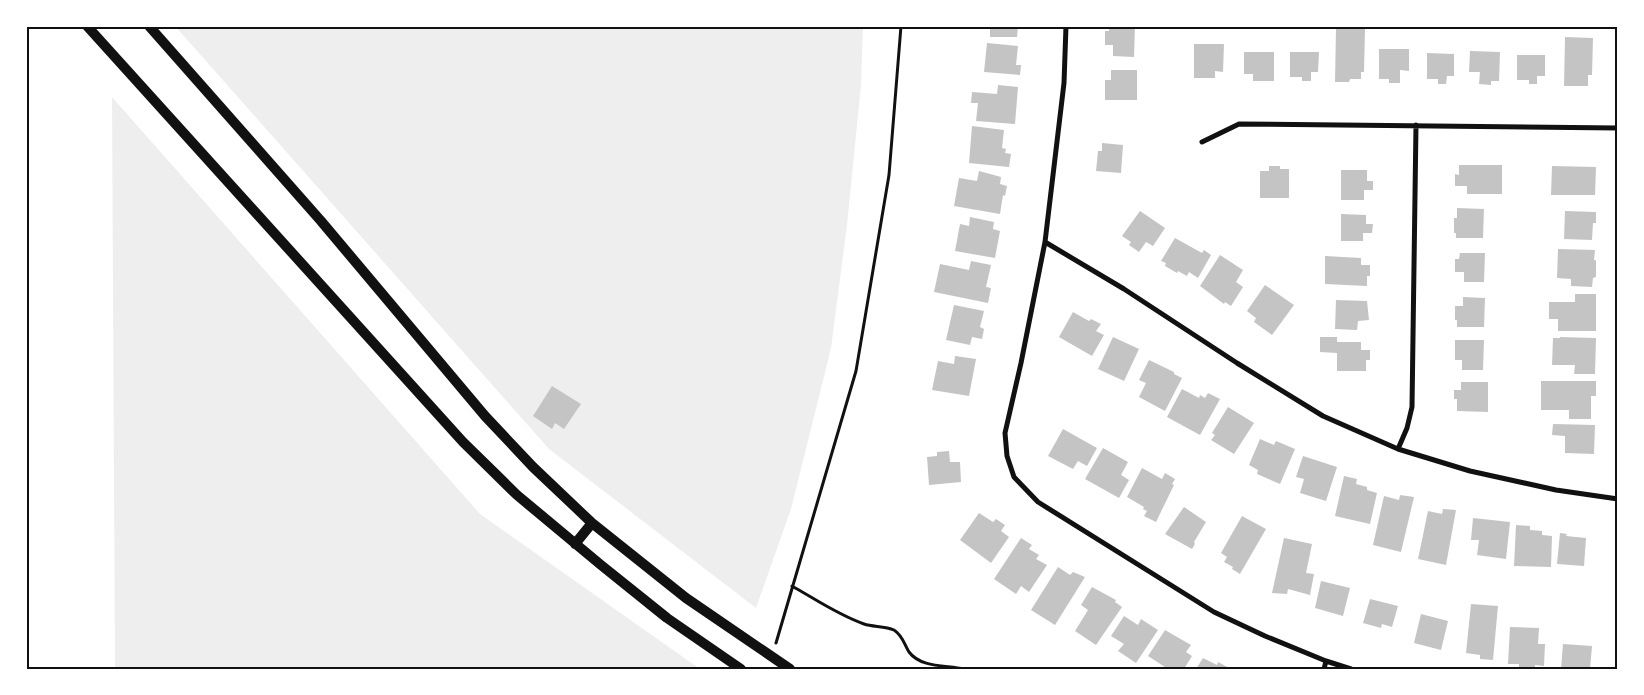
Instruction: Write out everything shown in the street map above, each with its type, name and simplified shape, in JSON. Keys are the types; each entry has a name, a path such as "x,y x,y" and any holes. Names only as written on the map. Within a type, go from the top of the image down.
{"main road":[{"path":"87,26 463,442 517,495 575,544 667,618 741,669"},
{"path":"149,26 321,221 485,416 533,467 592,523 686,598 790,669"},
{"path":"575,544 592,523"}],"street":[{"path":"1066,26 1064,82 1045,242 1005,433 1007,456 1014,477 1038,502 1214,612 1265,636 1351,669"},
{"path":"1202,142 1239,124 1618,128"},
{"path":"1398,448 1407,428 1412,407 1416,125"},
{"path":"1045,242 1124,289 1237,363 1323,416 1398,448 1470,471 1556,490 1618,499"},
{"path":"1324,669 1326,661"}],"path":[{"path":"774,651 856,371 889,175 901,26"},
{"path":"792,586 839,613 864,624 893,630 902,637 909,652 918,660 964,669"}],"shaded area":[{"path":"175,26 863,26 861,85 847,225 831,348 791,509 756,608 549,449"},
{"path":"112,97 480,514 700,669 115,669"}],"building":[{"path":"990,26 1018,26 1017,37 990,37"},
{"path":"1109,26 1135,26 1134,57 1113,56 1113,45 1105,45 1105,31 1109,31"},
{"path":"1336,28 1365,29 1364,72 1361,72 1361,79 1350,79 1349,82 1335,82"},
{"path":"1565,37 1593,38 1592,75 1588,75 1588,86 1564,86"},
{"path":"987,43 1018,46 1016,65 1021,65 1020,75 984,72"},
{"path":"1194,44 1224,44 1223,72 1215,71 1215,78 1194,78"},
{"path":"1379,49 1409,49 1409,71 1400,70 1400,83 1389,83 1389,79 1379,79"},
{"path":"1470,51 1500,52 1499,81 1491,81 1491,85 1479,84 1480,72 1469,72"},
{"path":"1244,52 1274,52 1274,81 1253,81 1253,74 1244,74"},
{"path":"1290,52 1319,52 1318,72 1311,72 1311,81 1302,81 1302,77 1290,77"},
{"path":"1427,53 1454,54 1454,76 1447,76 1446,84 1438,84 1438,79 1427,79"},
{"path":"1517,55 1545,55 1545,76 1537,76 1537,84 1529,84 1529,80 1517,80"},
{"path":"1111,70 1137,70 1137,100 1105,100 1105,80 1111,80"},
{"path":"998,85 1018,87 1015,124 976,121 978,103 971,103 972,92 997,94"},
{"path":"972,126 1004,130 1002,148 1006,149 1005,153 1011,154 1009,167 969,163"},
{"path":"1102,143 1123,145 1121,173 1096,171 1098,151 1102,151"},
{"path":"1459,165 1502,165 1502,194 1467,194 1467,186 1455,186 1455,174 1459,175"},
{"path":"1269,166 1280,166 1280,169 1289,169 1289,198 1260,198 1260,171 1269,171"},
{"path":"1552,166 1596,167 1595,195 1551,195"},
{"path":"1341,170 1367,170 1367,181 1373,181 1373,190 1364,190 1364,200 1341,200"},
{"path":"979,171 1001,177 1000,184 1007,186 1005,196 1003,195 1000,214 954,206 959,178 977,181"},
{"path":"1457,208 1484,209 1483,238 1456,238 1454,218 1457,218"},
{"path":"1140,211 1165,228 1153,246 1146,242 1139,252 1129,245 1131,242 1122,236"},
{"path":"1565,211 1596,212 1596,223 1593,223 1592,240 1564,239"},
{"path":"1341,214 1366,215 1366,224 1373,224 1372,233 1363,233 1363,241 1341,241"},
{"path":"970,217 994,222 993,229 1000,231 995,258 955,251 960,224 969,226"},
{"path":"1175,238 1202,253 1204,250 1211,255 1198,278 1189,272 1187,276 1178,271 1177,273 1165,266 1166,263 1161,261"},
{"path":"1558,249 1595,250 1596,277 1593,278 1592,287 1571,286 1571,279 1557,278"},
{"path":"1460,253 1485,253 1484,282 1464,282 1464,272 1455,272 1455,259 1459,259"},
{"path":"1220,255 1243,270 1236,282 1243,287 1231,306 1225,302 1224,304 1200,286"},
{"path":"1325,256 1361,258 1361,265 1370,265 1370,276 1367,276 1367,286 1325,284"},
{"path":"971,261 991,265 986,287 991,288 988,303 934,292 940,264 969,270"},
{"path":"1265,285 1294,305 1272,335 1254,322 1256,318 1247,311"},
{"path":"1575,294 1596,294 1596,331 1558,331 1558,319 1549,319 1549,302 1575,302"},
{"path":"1463,297 1485,298 1484,327 1457,327 1455,306 1463,306"},
{"path":"1336,300 1367,301 1369,320 1358,321 1357,330 1335,329"},
{"path":"954,305 984,311 980,327 984,329 982,339 972,337 970,345 946,340"},
{"path":"1073,312 1089,321 1091,319 1101,324 1096,331 1104,335 1092,356 1059,337"},
{"path":"1113,337 1139,349 1124,381 1098,369"},
{"path":"1320,337 1337,337 1337,342 1361,342 1361,350 1370,350 1370,360 1366,360 1366,371 1337,371 1337,353 1320,352"},
{"path":"1553,338 1596,338 1595,374 1574,374 1575,365 1552,365"},
{"path":"1455,340 1484,340 1483,370 1462,370 1462,360 1455,360"},
{"path":"955,356 976,359 969,396 932,390 938,361 954,364"},
{"path":"1149,360 1182,378 1165,411 1139,397 1146,383 1139,380"},
{"path":"1541,381 1596,381 1596,396 1591,396 1591,419 1569,419 1569,410 1541,410"},
{"path":"1461,382 1488,382 1488,412 1457,411 1457,399 1454,399 1454,390 1461,390"},
{"path":"552,386 581,404 564,429 555,423 552,429 533,416"},
{"path":"1182,389 1199,398 1200,395 1205,398 1208,393 1220,399 1200,435 1167,417"},
{"path":"1228,407 1254,423 1234,454 1211,440 1215,435 1212,433"},
{"path":"1553,424 1595,425 1594,454 1565,453 1565,436 1552,435"},
{"path":"1063,429 1097,448 1087,466 1078,461 1073,469 1048,456"},
{"path":"1260,439 1274,445 1276,441 1295,449 1280,484 1257,474 1258,470 1249,465"},
{"path":"1103,448 1128,462 1121,475 1129,480 1119,498 1085,479"},
{"path":"949,451 950,462 960,462 961,482 929,485 927,457 937,456 937,452"},
{"path":"1303,456 1337,467 1326,501 1300,493 1304,479 1296,477"},
{"path":"1142,468 1162,479 1165,473 1175,479 1172,484 1174,485 1156,522 1144,516 1147,511 1143,509 1144,507 1127,497"},
{"path":"1344,476 1357,479 1356,484 1367,487 1367,490 1377,493 1370,524 1335,516"},
{"path":"1400,495 1414,497 1401,552 1373,545 1384,496 1399,500"},
{"path":"1184,507 1206,522 1192,549 1165,534"},
{"path":"1443,509 1456,510 1446,565 1418,559 1428,511 1442,514"},
{"path":"979,513 993,522 996,519 1005,525 1001,531 1009,537 991,563 960,540"},
{"path":"1242,516 1266,529 1240,574 1224,562 1227,557 1221,553"},
{"path":"1473,518 1510,522 1506,559 1477,555 1479,540 1471,540"},
{"path":"1516,525 1530,526 1530,530 1542,531 1542,535 1552,536 1551,567 1514,566"},
{"path":"1560,533 1567,534 1566,536 1586,538 1584,566 1557,564"},
{"path":"1021,538 1032,545 1029,549 1039,555 1036,559 1047,565 1029,592 1021,586 1016,594 994,579"},
{"path":"1284,538 1312,544 1306,573 1314,574 1310,595 1288,589 1287,594 1272,593"},
{"path":"1058,567 1070,575 1073,572 1085,577 1055,625 1031,610"},
{"path":"1321,581 1350,588 1343,616 1315,608"},
{"path":"1092,587 1116,600 1115,602 1122,607 1096,645 1075,631 1088,610 1081,605"},
{"path":"1370,599 1398,606 1392,627 1382,624 1381,628 1363,623"},
{"path":"1471,604 1498,606 1493,660 1480,659 1480,655 1466,653"},
{"path":"1421,614 1448,621 1441,650 1414,643"},
{"path":"1124,616 1138,625 1141,619 1158,630 1136,663 1118,651 1124,644 1111,636"},
{"path":"1510,627 1539,628 1538,644 1545,644 1544,666 1535,665 1535,669 1519,668 1519,664 1508,664"},
{"path":"1165,630 1191,645 1186,652 1192,656 1184,669 1168,669 1148,656"},
{"path":"1563,644 1592,646 1590,669 1561,669"},
{"path":"1203,658 1217,665 1218,662 1231,669 1196,669"}]}
